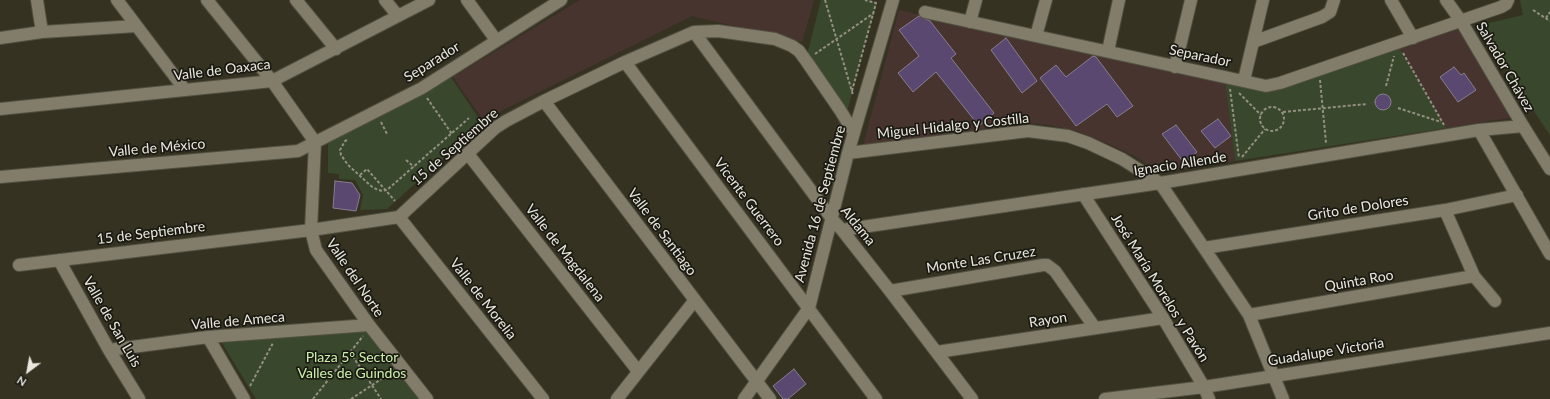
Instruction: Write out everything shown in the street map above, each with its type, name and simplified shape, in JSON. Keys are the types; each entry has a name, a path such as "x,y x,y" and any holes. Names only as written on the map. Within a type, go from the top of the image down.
{"street":[{"path":"37,0 42,32"},
{"path":"117,0 185,90"},
{"path":"207,0 272,81 315,142"},
{"path":"296,0 336,49"},
{"path":"385,0 398,16"},
{"name":"Valle de Oaxaca","path":"0,109 272,81 429,0"},
{"name":"Separador","path":"315,142 422,88 561,0"},
{"path":"970,22 976,0"},
{"path":"1036,36 1046,0"},
{"path":"1108,51 1119,0"},
{"path":"1175,67 1191,0"},
{"path":"1239,84 1253,42 1263,0"},
{"path":"1253,42 1328,14 1332,9 1334,0"},
{"path":"1391,0 1413,38"},
{"name":"Salvador Chávez","path":"1446,0 1461,21 1550,169"},
{"name":"Separador","path":"926,12 1108,51 1239,84 1274,85 1501,7 1506,4 1508,0"},
{"path":"473,2 496,40"},
{"name":"Avenida 16 de Septiembre","path":"744,399 809,308 848,153 892,2"},
{"path":"0,38 42,32 136,26"},
{"name":"15 de Septiembre","path":"18,265 310,230 399,217 496,128 506,121 625,62 694,32 718,31 775,39 792,46 799,51 854,133"},
{"name":"Aldama","path":"694,32 832,219 890,291 972,399"},
{"name":"Vicente Guerrero","path":"625,62 876,399"},
{"name":"Valle de Santiago","path":"544,101 757,382"},
{"name":"Ignacio Allende","path":"842,230 1160,183 1479,130 1523,126"},
{"path":"1479,130 1550,254"},
{"name":"Miguel Hidalgo y Costilla","path":"848,153 1028,131 1068,136 1108,152 1160,183 1249,315 1283,399"},
{"name":"Valle de México","path":"0,177 298,150 315,142"},
{"name":"Valle del Norte","path":"315,142 310,230 313,243 366,332 427,399"},
{"name":"Valle de Magdalena","path":"468,154 638,371"},
{"name":"José María Morelos y Pavón","path":"1084,194 1163,318 1204,387 1209,399"},
{"name":"Grito de Dolores","path":"1204,248 1445,210 1517,195"},
{"path":"1445,210 1474,276 1495,302"},
{"name":"Valle de Morelia","path":"399,217 543,399"},
{"name":"Valle de San Luis","path":"59,260 109,350 139,399"},
{"name":"Monte Las Cruzez","path":"890,291 1047,265 1055,271 1095,328"},
{"name":"Quinta Roo","path":"1249,315 1474,276"},
{"path":"617,399 694,300"},
{"name":"Rayon","path":"937,352 1163,318"},
{"name":"Valle de Ameca","path":"109,350 208,337 366,332"},
{"name":"Guadalupe Victoria","path":"1105,399 1135,397 1204,387 1550,333"},
{"path":"208,337 244,399"},
{"path":"757,382 770,399"}],"path":[{"path":"825,0 860,115"},
{"path":"852,92 876,3 865,0"},
{"path":"806,61 892,2"},
{"path":"1533,10 1550,21"},
{"path":"1546,18 1550,12"},
{"path":"1386,86 1396,51"},
{"path":"1401,51 1446,128 1439,129"},
{"path":"1320,79 1326,147"},
{"path":"1229,82 1239,161"},
{"path":"1239,84 1261,115"},
{"path":"433,94 427,97 452,134"},
{"path":"1283,112 1367,104"},
{"path":"1270,107 1278,108 1283,112 1285,120 1282,127 1273,131 1265,129 1261,124 1261,115 1264,110 1270,107"},
{"path":"1398,108 1443,122"},
{"path":"351,138 345,141 340,150 341,155 348,165 376,189 382,191 387,190 469,118"},
{"path":"375,125 381,122 387,134"},
{"path":"1239,161 1265,129"},
{"path":"1239,161 1247,159"},
{"path":"406,160 414,167"},
{"path":"360,175 367,169 395,201"},
{"path":"313,399 366,332"},
{"path":"246,380 250,386 274,341 267,342"},
{"path":"350,352 381,399"},
{"path":"392,366 396,372"},
{"path":"351,399 398,368"}],"shaded area":[{"path":"580,0 814,0 802,42 692,16 501,111 486,124 453,77"},
{"path":"899,10 1225,81 1235,161 1155,173 1140,159 1114,146 1076,131 1050,125 1026,123 863,146"},
{"path":"1455,25 1514,117 1446,128 1397,44"}],"green space":[{"path":"821,0 867,0 877,2 846,115 807,55"},
{"path":"1520,0 1550,0 1550,135 1476,26 1523,15"},
{"path":"1397,44 1446,128 1235,161 1225,81 1266,90"},
{"path":"450,76 482,123 387,209 360,210 363,195 355,180 339,179 339,174 328,173 329,141"},
{"name":"Plaza 5° Sector Valles de Guindos","path":"368,329 421,399 256,399 222,343"}],"building":[{"path":"919,16 930,21 956,54 951,58 994,113 979,126 936,72 913,92 898,73 919,56 899,30"},
{"path":"1006,38 1037,81 1022,93 991,50"},
{"path":"1093,56 1096,57 1133,106 1117,117 1107,104 1076,126 1040,78 1056,65 1066,77"},
{"path":"1454,67 1461,75 1464,73 1476,90 1458,102 1440,77"},
{"path":"1380,94 1386,94 1391,99 1389,108 1386,110 1380,110 1375,105 1375,99"},
{"path":"1218,119 1231,136 1215,148 1201,131"},
{"path":"1176,125 1197,152 1184,163 1162,134"},
{"path":"335,181 352,183 360,195 356,211 333,208"},
{"path":"794,369 806,384 788,399 783,399 773,386"}]}
